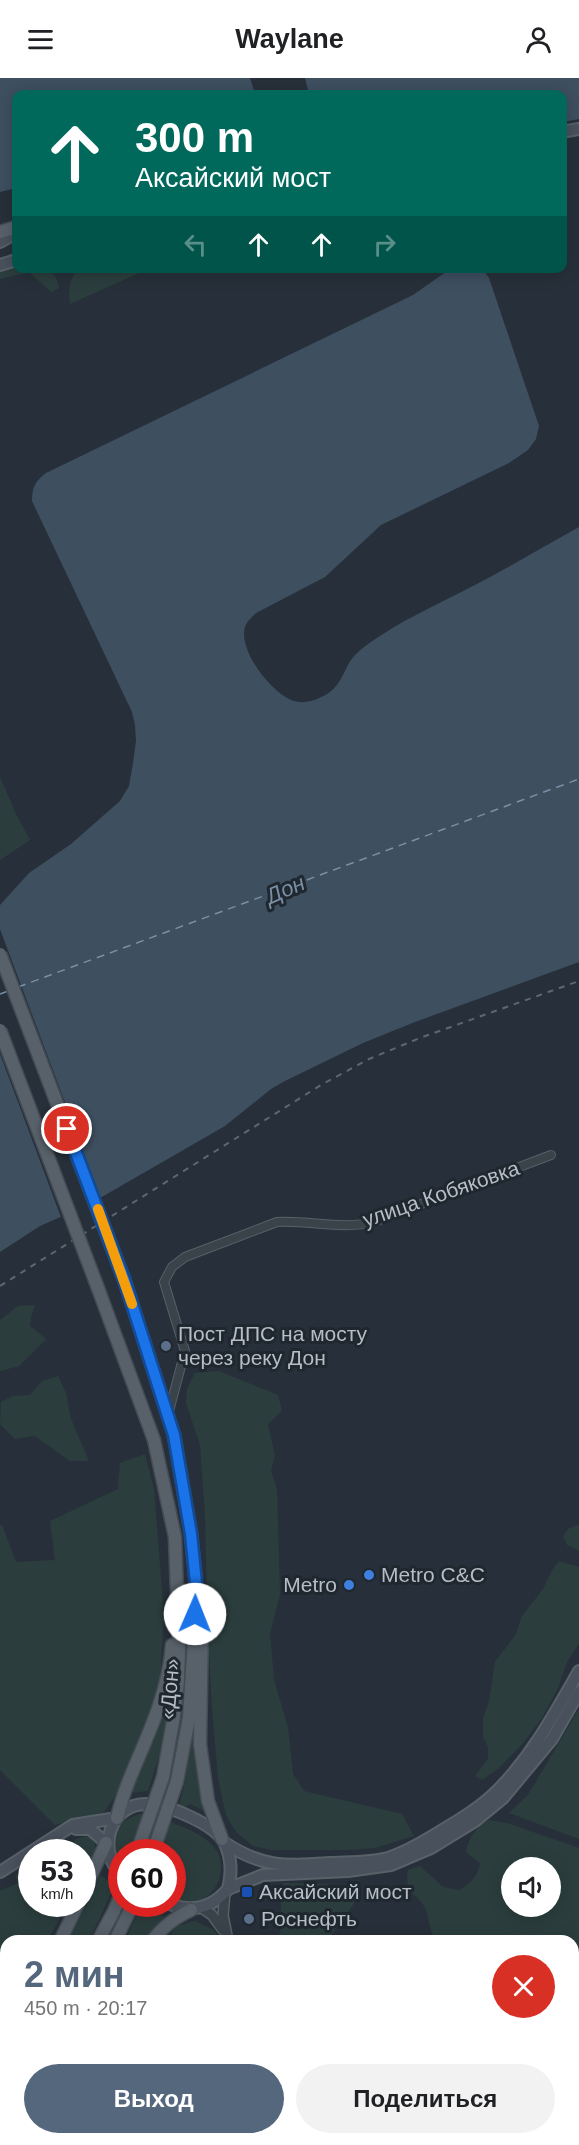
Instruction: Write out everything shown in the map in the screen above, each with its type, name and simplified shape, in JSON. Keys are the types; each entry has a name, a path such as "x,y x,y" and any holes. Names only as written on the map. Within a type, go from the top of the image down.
{"main road":[{"name":"«Дон»","path":"0,954 125,1282 174,1435 191,1534 197,1593 189,1718 177,1781 157,1839"},
{"name":"«Дон»","path":"0,1030 154,1440 175,1537 178,1680 163,1777 142,1839"},
{"path":"117,1818 121,1800 159,1706 168,1675 172,1648 176,1575"},
{"path":"197,1593 202,1607 200,1744 208,1801 231,1864 227,1891"},
{"path":"96,1865 117,1818 132,1807 145,1804 164,1807 194,1820 213,1831 244,1856 260,1862 283,1864 369,1861 390,1857 418,1844 470,1813 496,1792 524,1761 544,1732 579,1671"},
{"path":"157,1935 175,1917 196,1909 227,1891 263,1875 348,1871 391,1865 431,1848 475,1821 503,1798 552,1739 579,1692"},
{"path":"0,1872 61,1832 83,1822 117,1818"},
{"path":"61,1832 81,1828 90,1829 106,1844 108,1850"},
{"path":"186,1907 196,1909"},
{"path":"63,1935 72,1917"},
{"path":"101,1935 111,1917"},
{"path":"118,1935 128,1917"}],"street":[{"name":"улица Кобяковка","path":"168,1416 185,1351 164,1282 166,1274 184,1257 277,1222 343,1226 368,1223 551,1155"},
{"path":"227,1891 223,1915 227,1935"},
{"path":"196,1909 212,1915 226,1935"}],"green space":[{"path":"12,268 12,273 25,273 0,279 0,272"},
{"path":"30,273 54,275 59,288 51,292"},
{"path":"75,273 139,273 70,304 70,284"},
{"path":"0,777 30,840 0,860"},
{"path":"35,1305 30,1326 46,1339 19,1366 0,1371 0,1320 18,1306"},
{"path":"219,1371 278,1395 282,1411 268,1424 275,1456 271,1470 277,1490 280,1595 270,1633 274,1680 288,1727 293,1774 304,1791 402,1814 414,1836 375,1848 272,1850 253,1846 236,1832 226,1815 218,1778 212,1708 205,1515 200,1445 186,1403 187,1389 195,1373"},
{"path":"58,1376 66,1393 71,1419 89,1461 70,1461 35,1436 15,1439 0,1424 1,1402 13,1396 30,1395 42,1381"},
{"path":"145,1454 154,1489 164,1616 160,1680 146,1730 121,1788 104,1812 55,1825 0,1770 0,1525 2,1525 16,1562 55,1560 50,1521 118,1489 120,1463"},
{"path":"579,1524 579,1551 567,1545 563,1536 568,1529"},
{"path":"559,1561 579,1567 579,1643 567,1662 558,1688 542,1718 523,1743 499,1768 482,1780 475,1776 488,1759 488,1747 483,1737 483,1718 489,1702 495,1662 516,1634 522,1616 543,1589"},
{"path":"194,1703 198,1754 207,1817 202,1810 191,1804 185,1807 179,1805 185,1783"},
{"path":"166,1706 168,1711 160,1753 148,1791 129,1793"},
{"path":"579,1709 579,1839 509,1813 528,1795"},
{"path":"140,1814 169,1822 189,1830 213,1846 221,1863 221,1872 214,1889 208,1896 200,1901 186,1903 186,1839 115,1839 117,1830 130,1818"},
{"path":"489,1820 507,1823 579,1848 579,1935 433,1935 425,1908 408,1885 408,1870 420,1866 443,1887 459,1890 463,1888 473,1879 480,1863 466,1852 474,1833"},
{"path":"100,1875 108,1880 108,1900 92,1935 71,1935 80,1917 96,1917 96,1886"},
{"path":"18,1883 18,1917 59,1917 51,1935 0,1935 0,1891"},
{"path":"283,1883 325,1884 349,1890 355,1902 331,1935 280,1935"},
{"path":"136,1917 165,1917 150,1935 128,1935"},
{"path":"195,1921 214,1930 217,1935 170,1935 177,1926"}],"water":[{"path":"0,78 250,78 254,90 12,90 12,189 0,192"},
{"path":"305,78 579,78 579,119 567,121 567,90 308,90"},
{"name":"Дон","path":"444,273 486,273 539,426 536,439 528,450 509,463 381,525 325,577 256,613 245,627 246,647 258,669 274,688 291,700 303,702 314,700 331,691 355,655 380,636 579,527 579,962 363,1043 285,1081 271,1089 225,1126 107,1194 40,1226 0,1252 0,905 29,873 71,844 120,801 129,786 136,741 132,712 32,501 35,485 46,473 413,295"}],"pier":[{"path":"0,929 102,1201 62,1220 0,1054"}],"ferry route":[{"path":"18,987 579,779"},
{"path":"0,994 8,991"}],"railway":[{"path":"0,1286 321,1085 369,1059 420,1038 579,981"}],"slow traffic":[{"path":"98,1209 132,1304"}],"place":[{"name":"Пост ДПС на мосту через реку Дон","path":"166,1346"},
{"name":"Metro C&C","path":"369,1575"},
{"name":"Metro","path":"349,1585"},
{"name":"Аксайский мост","path":"247,1892"},
{"name":"Роснефть","path":"249,1919"}],"route":[{"path":"67,1129 125,1282 174,1435 191,1534 197,1593 195,1614"}]}
